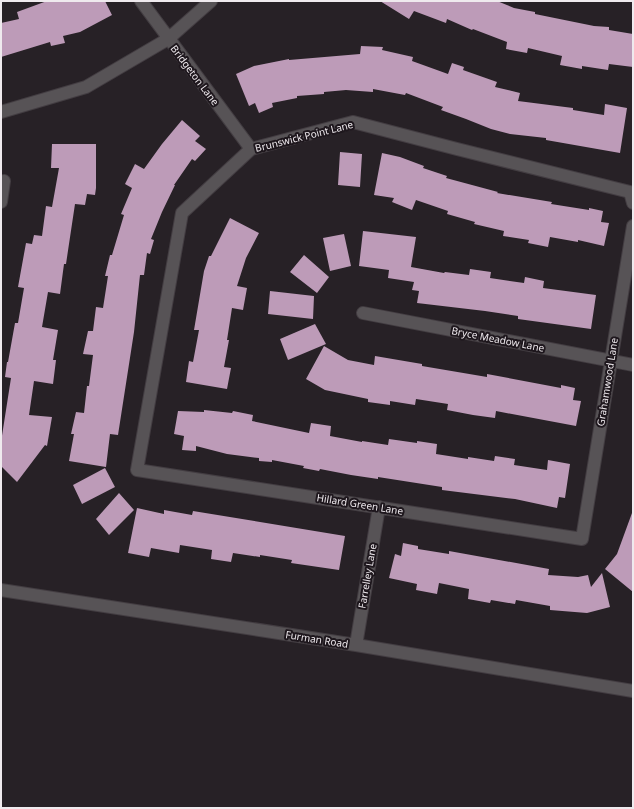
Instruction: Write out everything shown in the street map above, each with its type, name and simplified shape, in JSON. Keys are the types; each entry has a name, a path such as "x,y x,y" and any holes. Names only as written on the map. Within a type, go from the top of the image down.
{"street":[{"name":"Bridgeton Lane","path":"141,1 251,149"},
{"path":"1,112 86,86 168,39 211,1"},
{"name":"Brunswick Point Lane","path":"138,470 182,213 251,149 353,122 457,149 631,198"},
{"path":"1,202 4,181"},
{"name":"Grahamwood Lane","path":"582,539 633,226"},
{"name":"Bryce Meadow Lane","path":"363,314 610,361 633,364"},
{"name":"Hillard Green Lane","path":"138,470 582,539"},
{"name":"Farrelley Lane","path":"356,645 379,507"},
{"name":"Furman Road","path":"1,590 356,645 633,691"}],"building":[{"path":"47,1 105,1 112,15 80,32 63,36 65,43 51,46 50,42 1,57 1,23 19,19 17,12"},
{"path":"380,1 497,1 514,8 535,12 535,14 594,26 609,27 609,30 633,34 633,67 609,64 608,70 582,66 582,69 560,65 562,56 528,48 527,53 506,49 507,42 473,29 472,30 447,19 446,23 414,11 409,19"},
{"path":"361,46 383,47 382,50 413,57 412,61 448,74 452,63 464,67 463,70 497,82 495,87 520,93 518,101 573,108 573,110 604,115 605,104 627,108 620,153 546,140 546,138 510,134 491,129 441,110 443,107 406,93 405,95 373,89 373,92 346,90 324,92 324,94 297,96 297,98 272,103 273,107 259,113 255,103 249,106 236,74 254,66 289,59 360,54"},
{"path":"182,120 200,136 195,141 206,149 195,161 192,159 174,185 151,239 154,240 150,254 147,253 144,275 140,275 134,332 118,435 110,434 106,467 69,461 74,434 71,434 76,412 84,413 87,386 89,386 93,355 83,354 88,331 93,331 96,307 103,308 108,276 105,276 110,255 112,255 124,215 121,214 132,188 125,184 135,164 144,169"},
{"path":"52,144 96,144 96,188 95,195 87,194 85,205 75,204 60,294 48,292 42,327 58,330 53,360 56,360 53,384 34,381 29,415 52,417 47,446 45,445 17,482 1,466 1,442 11,378 5,377 15,323 18,323 24,288 18,287 26,243 32,244 34,235 42,236 46,206 52,207 59,168 51,168"},
{"path":"340,152 362,154 360,187 338,185"},
{"path":"382,153 400,157 424,166 423,168 447,176 446,178 498,192 497,193 552,202 551,204 603,211 601,222 609,223 604,246 578,240 578,242 550,237 548,247 528,243 529,240 503,236 504,231 474,224 475,222 447,214 448,211 416,200 412,210 392,202 394,198 374,195"},
{"path":"230,218 259,233 246,258 237,286 247,288 243,310 232,308 227,340 229,340 224,367 231,368 227,389 186,382 189,361 193,362 199,330 194,330 204,271 209,256 211,256"},
{"path":"363,231 416,237 411,267 444,273 469,275 470,269 491,272 490,278 524,283 525,277 544,281 543,288 596,295 591,329 518,319 518,316 485,311 417,303 419,291 412,290 414,282 388,278 389,270 359,266"},
{"path":"344,234 351,266 330,271 323,238"},
{"path":"304,255 329,277 317,293 290,272"},
{"path":"270,291 314,296 313,319 268,314"},
{"path":"315,324 326,344 288,360 280,339"},
{"path":"324,346 348,360 374,365 375,356 487,377 487,374 561,388 561,385 575,388 573,400 581,401 576,426 496,411 495,418 473,415 447,410 448,404 416,399 415,405 390,401 390,405 368,402 368,399 325,390 306,379"},
{"path":"204,410 232,413 233,411 253,415 252,421 309,433 311,423 331,426 330,436 362,442 388,445 389,439 437,444 436,454 468,459 468,457 494,461 495,456 515,459 514,465 547,470 548,460 570,464 565,498 559,497 557,508 515,499 442,490 442,487 378,477 378,479 320,469 319,471 303,468 304,466 272,460 272,462 259,461 259,458 227,454 196,446 196,451 182,450 184,436 174,434 178,411 204,412"},
{"path":"105,468 115,487 82,504 73,485"},
{"path":"119,493 134,510 109,535 96,519"},
{"path":"137,508 164,514 164,510 192,515 193,511 345,536 339,570 291,563 292,560 260,555 260,557 233,553 231,562 211,559 212,550 180,545 179,553 151,548 149,557 128,553"},
{"path":"632,513 633,592 605,569 617,554"},
{"path":"403,543 418,546 418,549 449,554 449,551 549,569 548,575 578,577 588,575 591,587 602,573 610,607 587,613 550,610 550,606 516,600 515,604 491,600 490,603 468,599 469,589 439,583 437,594 416,590 417,584 389,578 395,554 401,556"}]}
